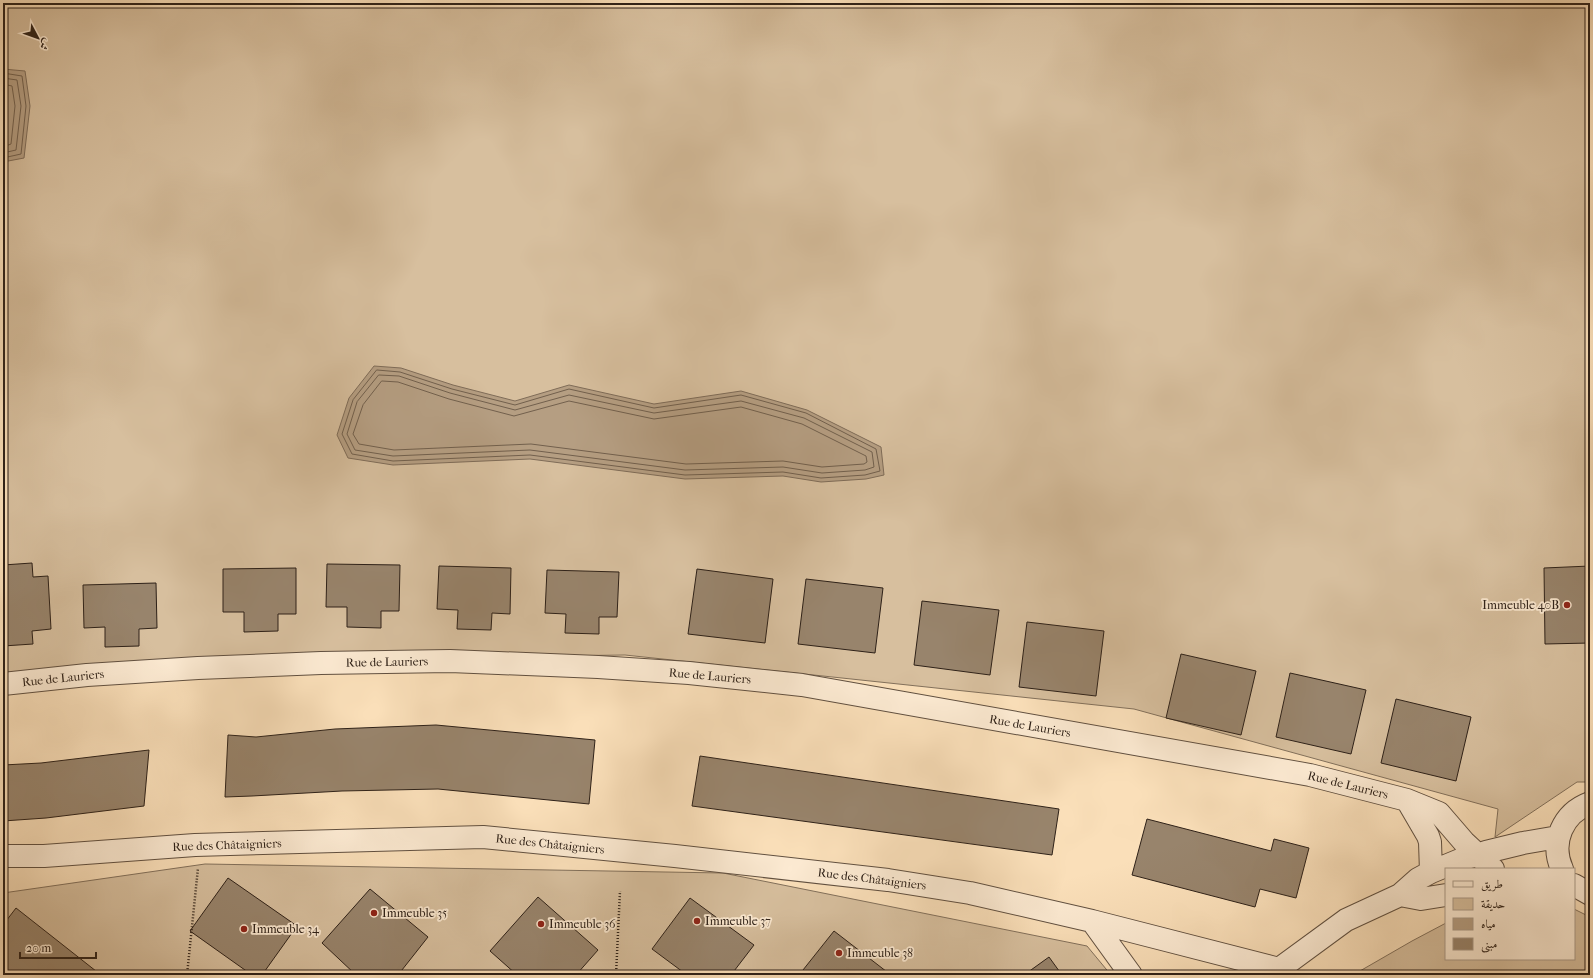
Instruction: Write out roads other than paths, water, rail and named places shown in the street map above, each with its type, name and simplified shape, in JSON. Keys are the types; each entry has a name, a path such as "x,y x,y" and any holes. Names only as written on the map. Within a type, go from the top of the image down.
{"street":[{"name":"Rue de Lauriers","path":"3,684 87,675 198,668 450,661 689,673 802,686 1302,773 1407,800 1439,813 1464,842 1486,862"},
{"path":"1407,800 1428,836 1430,842 1431,872"},
{"path":"1562,868 1557,853 1558,837 1561,830 1569,816 1582,806 1590,803"},
{"name":"Rue des Châtaigniers","path":"3,856 44,856 195,846 483,837 675,856 888,880 970,893 1092,921 1275,972"},
{"path":"1275,972 1346,920 1400,895 1418,879 1431,872 1460,860 1486,862 1523,843 1558,837"},
{"path":"1575,886 1590,894"},
{"path":"1400,895 1421,899 1445,895"},
{"path":"1092,921 1131,975"}],"water":[{"path":"3,69 25,71 30,106 24,158 3,162"},
{"path":"374,366 401,368 453,385 515,401 569,385 654,404 741,391 807,410 881,447 884,475 866,479 821,482 783,476 685,479 530,459 393,465 348,458 337,435 349,398"}],"place":[{"name":"Immeuble 40B","path":"1567,605"},
{"name":"Immeuble 35","path":"374,913"},
{"name":"Immeuble 37","path":"697,921"},
{"name":"Immeuble 36","path":"541,924"},
{"name":"Immeuble 34","path":"244,929"},
{"name":"Immeuble 38","path":"839,953"}]}
